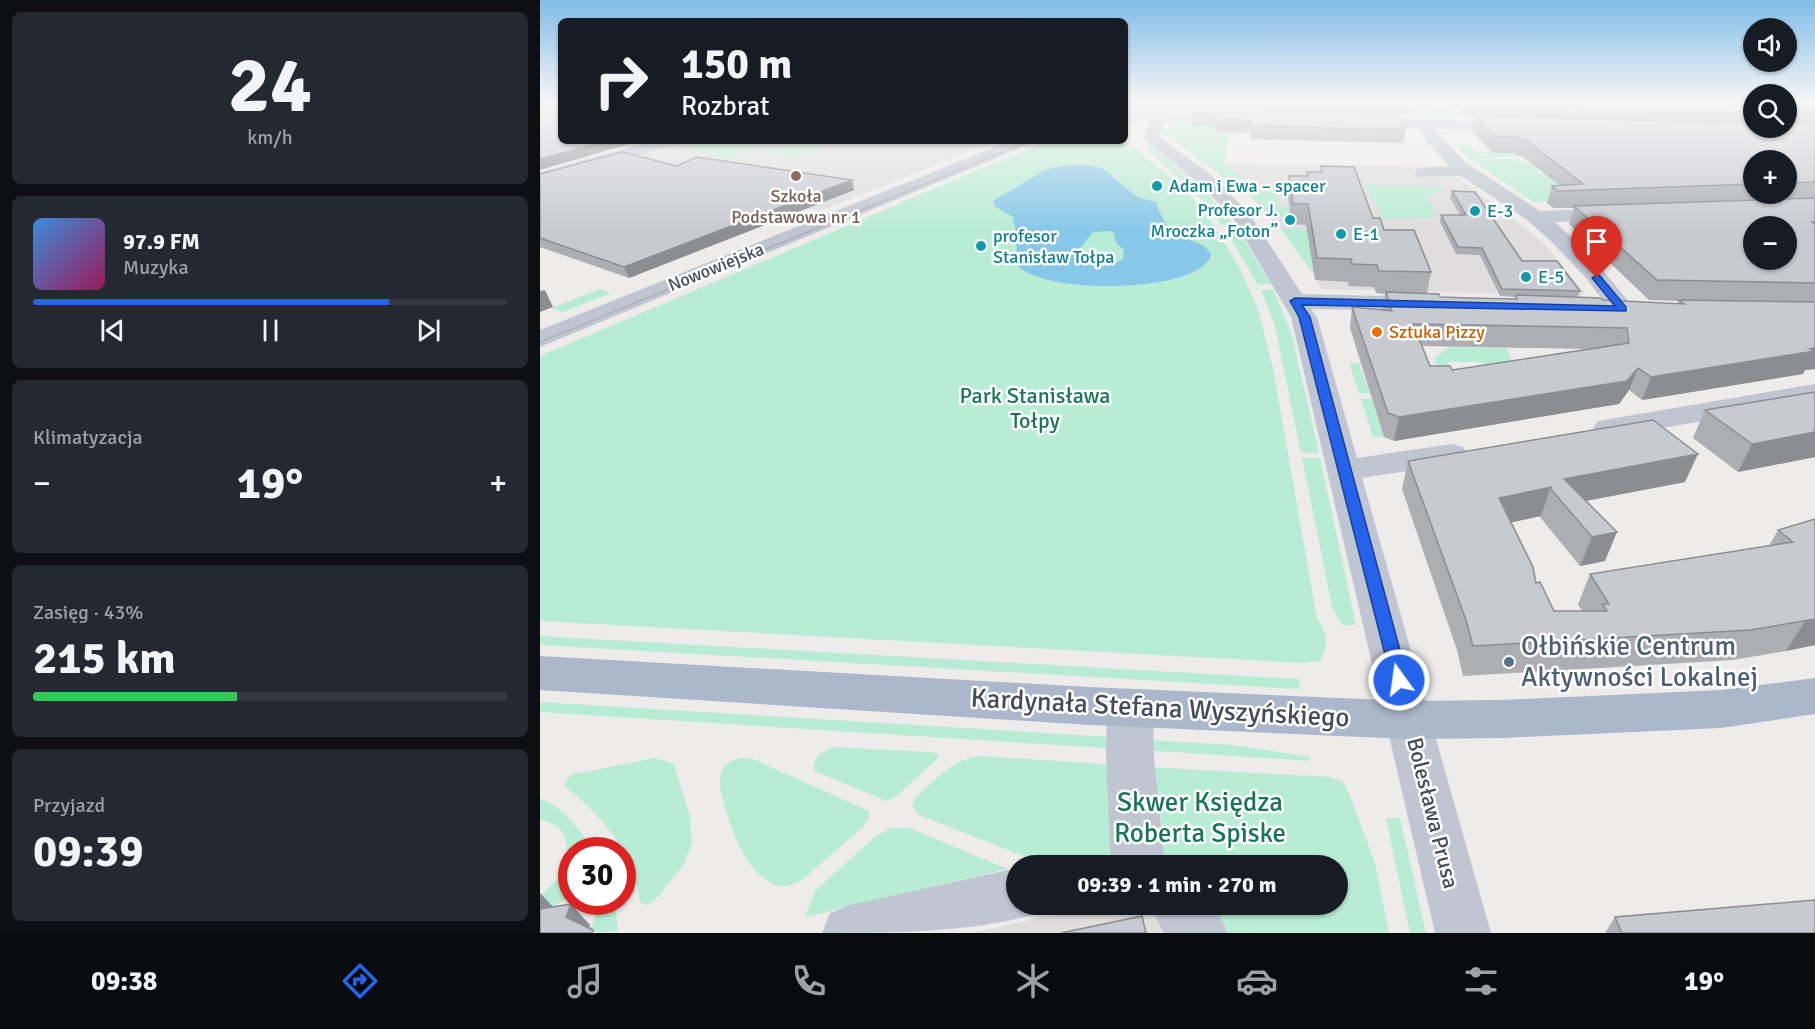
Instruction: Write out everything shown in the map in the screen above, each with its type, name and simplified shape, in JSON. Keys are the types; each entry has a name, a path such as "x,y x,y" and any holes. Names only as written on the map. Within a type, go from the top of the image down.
{"main road":[{"name":"Kardynała Stefana Wyszyńskiego","path":"540,673 1130,708 1409,720 1501,719 1721,709 1815,696"}],"street":[{"path":"540,178 655,146"},
{"name":"Nowowiejska","path":"540,339 1013,146"},
{"name":"Bolesława Prusa","path":"1162,146 1205,179 1242,217 1304,317 1463,933"},
{"path":"1437,146 1464,170 1535,217 1577,255 1623,309"},
{"path":"582,147 618,156"},
{"path":"1423,173 1464,170"},
{"path":"1535,217 1631,213"},
{"path":"1295,301 1450,304"},
{"path":"1595,308 1648,310"},
{"path":"1580,433 1815,393"},
{"path":"1344,469 1364,468 1485,448"},
{"path":"1130,708 1130,757 1137,855"},
{"path":"850,933 1006,898"},
{"path":"1185,915 1198,933"}],"shaded area":[{"name":"Szkoła Podstawowa nr 1","path":"670,146 984,146 820,211 621,160"},
{"path":"1225,164 1442,166 1513,218 1544,244 1585,293 1578,296 1321,289 1314,274 1281,229 1245,191 1257,188"},
{"path":"1052,915 1157,915 1171,933 972,933"}],"green space":[{"path":"690,146 766,146 726,159 682,148"},
{"path":"785,146 823,148 794,158 766,152"},
{"name":"Park Stanisława Tołpy","path":"1036,146 1130,146 1172,178 1196,202 1214,225 1239,267 1257,306 1273,368 1317,619 1325,634 1325,651 1320,661 1302,663 540,621 540,356"},
{"path":"1155,146 1154,149 1196,182 1235,225 1221,225 1197,194 1144,147"},
{"path":"1180,146 1228,146 1225,164 1258,189 1271,188 1274,191 1248,193 1240,191 1231,183 1242,182 1240,179 1228,181"},
{"path":"1456,146 1471,146 1476,152 1515,153 1517,156 1471,160"},
{"path":"1518,158 1522,163 1678,167 1537,168 1540,171 1535,173 1545,173 1578,201 1533,202 1473,161"},
{"path":"1366,183 1375,183 1377,187 1442,187 1444,190 1427,197 1436,217 1382,219"},
{"path":"1276,192 1279,207 1288,207 1290,217 1271,217 1250,195"},
{"path":"1281,229 1312,229 1313,272 1312,272"},
{"path":"1239,231 1271,284 1258,285 1228,234"},
{"path":"600,289 611,293 563,312 551,308"},
{"path":"1273,289 1291,332 1319,453 1301,453 1275,326 1261,290"},
{"path":"1450,347 1506,348 1514,363 1484,367 1482,362 1448,362 1450,367 1438,366 1434,362 1436,356"},
{"path":"1349,363 1359,363 1370,394 1359,393"},
{"path":"1361,399 1372,399 1384,437 1373,437"},
{"path":"1302,458 1320,458 1356,625 1342,625 1332,607"},
{"path":"540,636 1299,679 1300,689 540,645"},
{"path":"540,702 1111,737 1119,749 540,712"},
{"path":"1148,740 1233,745 1310,757 1310,761 1143,750"},
{"path":"833,747 929,752 937,753 939,757 897,796 887,801 814,771 816,759"},
{"path":"979,756 1120,765 1124,855 1021,855 919,815 912,805 915,798 952,766"},
{"path":"655,758 674,764 690,816 692,844 683,865 659,896 647,905 640,902 636,881 636,837 614,837 591,809 564,786 570,775"},
{"path":"751,758 869,811 869,817 863,827 802,880 786,886 770,882 753,867 735,835 721,794 723,768 729,762"},
{"name":"Skwer Księdza Roberta Spiske","path":"1145,767 1330,777 1343,782 1349,793 1375,863 1389,933 1214,933 1203,915 1348,915 1348,855 1157,855"},
{"path":"540,799 564,813 585,837 564,837 558,828 540,820"},
{"path":"1386,818 1400,818 1426,933 1410,933"},
{"path":"891,828 909,828 1006,869 805,917 815,891 877,835"},
{"path":"558,877 558,904 544,916 540,896"},
{"path":"597,915 616,915 618,931 587,933"}],"water":[{"path":"1068,165 1102,168 1137,197 1156,202 1163,219 1175,233 1204,246 1211,255 1201,268 1180,277 1152,283 1120,286 1088,285 1057,282 1033,275 1017,265 1013,217 996,207 993,201 1045,170","holes":["1093,232 1114,233 1116,243 1124,250 1123,259 1100,266 1088,265 1078,260 1078,251"]}],"building":[{"path":"540,146 589,146 540,159"},
{"path":"1533,146 1815,146 1815,182 1797,183 1797,150 1743,150 1743,184 1558,191 1552,186 1583,184"},
{"path":"622,152 677,166 697,157 852,180 624,267 540,238 540,174"},
{"path":"1321,166 1354,167 1373,218 1380,218 1384,230 1414,230 1431,272 1379,271 1377,265 1352,264 1351,259 1317,258 1308,204 1293,204 1289,176 1308,176 1307,172 1322,172"},
{"path":"1452,191 1475,192 1522,261 1557,261 1580,291 1502,289 1482,248 1458,247 1441,215 1466,215"},
{"path":"1815,198 1815,222 1812,222 1815,224 1815,283 1657,280 1574,206 1743,200 1743,204 1797,204 1797,199"},
{"path":"1386,292 1439,294 1440,297 1517,299 1516,295 1684,304 1679,300 1815,302 1815,348 1810,349 1815,351 1651,377 1638,368 1627,381 1399,417 1388,413 1352,307 1392,311","holes":["1413,324 1627,328 1629,343 1452,370 1450,366 1430,366"]},
{"path":"1815,392 1815,432 1752,444 1705,410"},
{"path":"1653,420 1698,454 1564,479 1617,532 1592,537 1550,488 1552,487 1499,498 1533,567 1536,583 1540,582 1554,611 1607,611 1602,604 1609,604 1590,574 1793,542 1778,530 1815,519 1815,619 1751,630 1473,646 1466,620 1408,461"},
{"path":"1815,900 1815,933 1622,933 1615,917"},
{"path":"558,906 558,915 567,915 566,917 593,930 592,933 540,933 540,909"},
{"path":"1142,916 1146,933 1061,933"}],"tram line":[{"path":"540,342 1019,146"}],"place":[{"name":"Szkoła Podstawowa nr 1","path":"796,176"},
{"name":"Adam i Ewa – spacer","path":"1157,186"},
{"name":"E-3","path":"1475,211"},
{"name":"Profesor J. Mroczka „Foton”","path":"1290,220"},
{"name":"E-1","path":"1341,234"},
{"name":"profesor Stanisław Tołpa","path":"981,246"},
{"name":"E-5","path":"1526,277"},
{"name":"Sztuka Pizzy","path":"1377,332"},
{"name":"Ołbińskie Centrum Aktywności Lokalnej","path":"1509,662"}],"route":[{"path":"1399,680 1304,317 1295,301 1623,309 1597,278"}]}
